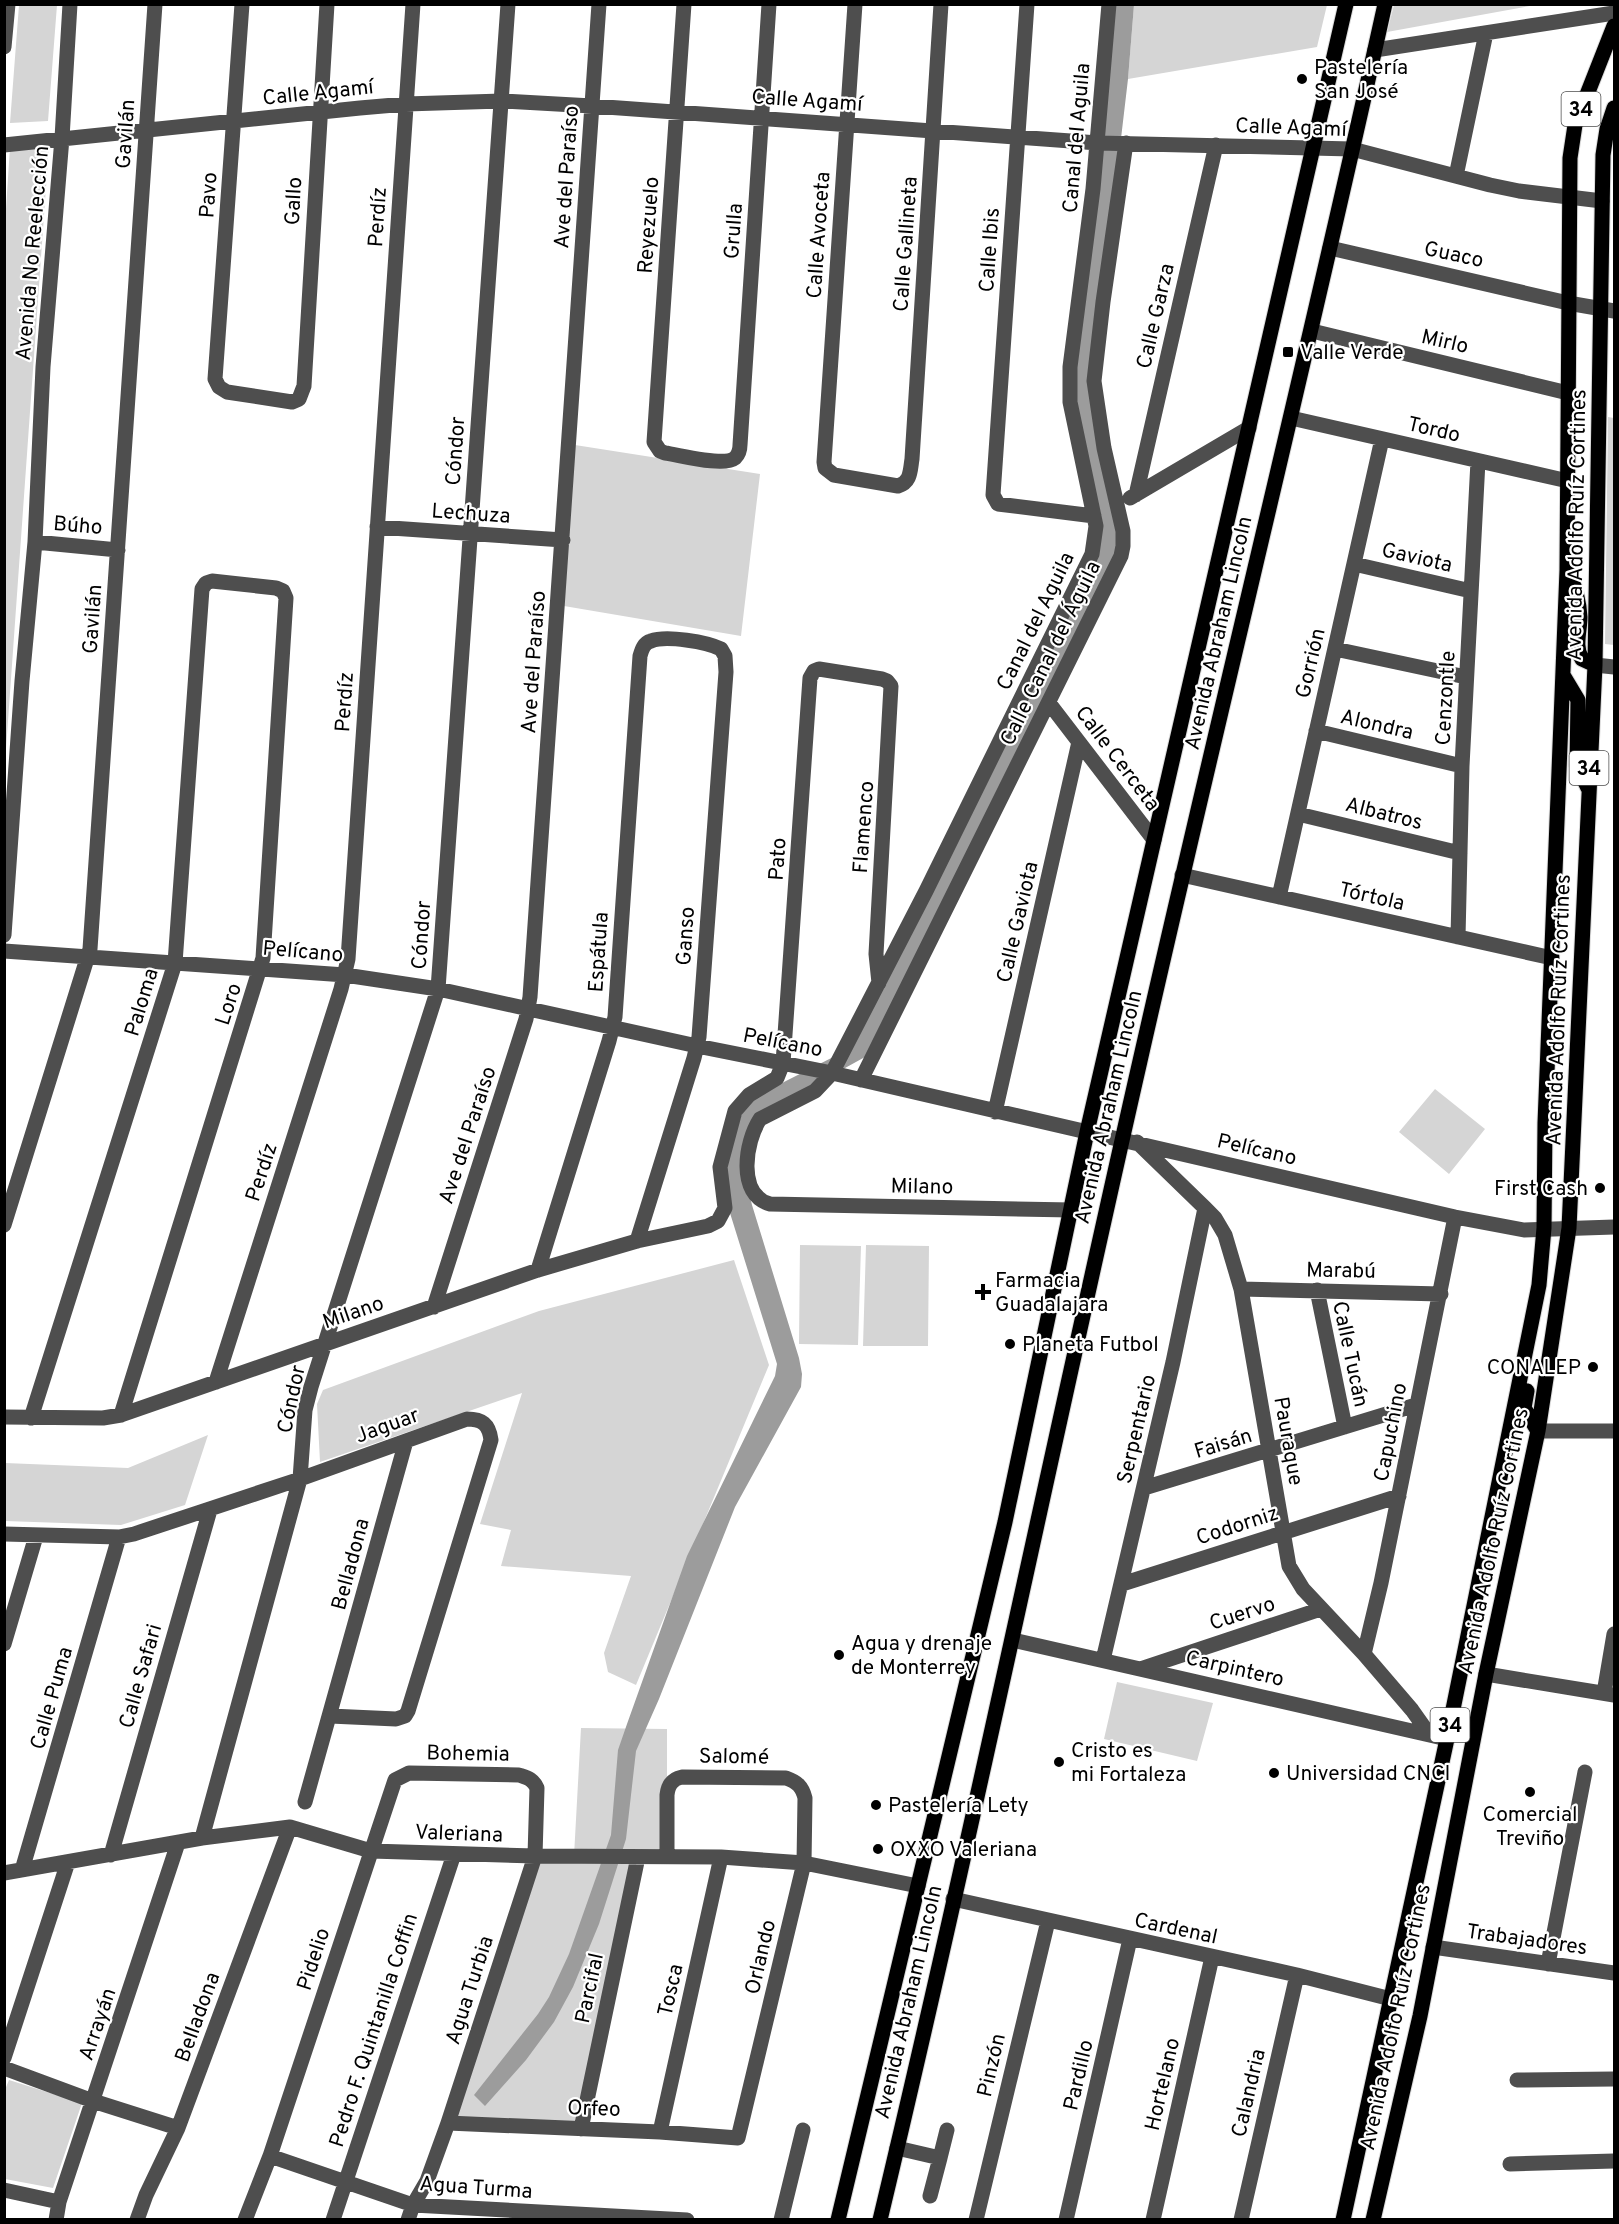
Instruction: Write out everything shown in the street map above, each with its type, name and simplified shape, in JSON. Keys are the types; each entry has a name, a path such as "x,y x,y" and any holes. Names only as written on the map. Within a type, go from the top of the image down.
{"main road":[{"path":"838,2220 1005,1522 1087,1132 1346,4"},
{"name":"Avenida Abraham Lincoln","path":"880,2220 1012,1640 1130,1141 1182,875 1312,331 1385,4"},
{"name":"34","path":"1569,197 1570,158 1575,125 1614,26"},
{"name":"Avenida Adolfo Ruíz Cortines","path":"1373,2220 1420,2016 1486,1674 1538,1431 1569,1228 1607,310 1602,201 1614,108"},
{"name":"Avenida Adolfo Ruíz Cortines","path":"1343,2220 1447,1739 1539,1285 1544,1228 1545,1123 1567,570 1569,197"},
{"path":"1567,570 1579,604 1578,651 1582,659 1594,665"},
{"path":"1563,675 1578,700 1578,765 1588,788"},
{"path":"1532,1323 1534,1355 1524,1405 1538,1431"}],"street":[{"path":"4,47 8,4"},
{"name":"Avenida No Reelección","path":"4,935 34,542 43,367 62,138 70,4"},
{"name":"Gavilán","path":"4,1225 88,958 155,4"},
{"name":"Pavo","path":"219,387 215,379 242,4"},
{"name":"Gallo","path":"219,387 227,392 292,402 298,399 303,386 327,4"},
{"name":"Perdíz","path":"216,1383 345,975 413,4"},
{"name":"Cóndor","path":"202,1838 300,1479 305,1410 311,1387 438,989 507,4"},
{"name":"Ave del Paraíso","path":"434,1307 529,1008 599,4"},
{"name":"Reyezuelo","path":"684,4 654,442 656,447 666,453 719,462 728,462 735,458"},
{"name":"Grulla","path":"735,458 739,453 740,445 769,4"},
{"name":"Calle Avoceta","path":"855,4 824,448 825,468 834,475 898,486 904,484"},
{"name":"Calle Gallineta","path":"904,484 908,479 912,459 941,4"},
{"name":"Calle Ibis","path":"1027,4 993,498 998,504 1094,516"},
{"name":"Canal del Aguila","path":"770,1204 762,1202 750,1189 747,1174 756,1126 767,1114 815,1091 832,1073 1086,567 1095,540 1094,516 1071,402 1069,377 1113,143 1108,4"},
{"path":"1375,50 1614,13"},
{"path":"1456,176 1486,33"},
{"name":"Calle Agamí","path":"4,145 406,104 502,101 1113,143 1352,149 1519,190 1602,201"},
{"name":"Calle Canal del Águila","path":"861,1080 1049,703 1124,546 1123,531 1094,392 1113,143"},
{"name":"Calle Garza","path":"1136,495 1216,145"},
{"name":"Guaco","path":"1330,248 1607,310"},
{"name":"Mirlo","path":"1312,331 1568,393"},
{"name":"Tordo","path":"1291,418 1568,481"},
{"path":"1117,505 1249,428"},
{"name":"Gorrión","path":"1279,897 1382,439"},
{"name":"Cenzontle","path":"1458,937 1462,766 1478,460"},
{"name":"Lechuza","path":"377,527 563,540"},
{"name":"Búho","path":"34,542 118,550"},
{"name":"Gaviota","path":"1354,564 1471,591"},
{"name":"Paloma","path":"31,1418 175,963 202,589 212,581 276,588 283,591"},
{"name":"Loro","path":"121,1415 262,968 286,598 283,591"},
{"name":"Espátula","path":"538,1270 613,1028 640,656 645,644 662,638 701,642"},
{"name":"Ganso","path":"637,1241 697,1046 726,672 725,656 721,649 701,642"},
{"path":"1335,649 1466,677"},
{"path":"1594,665 1614,667"},
{"name":"Pato","path":"783,1063 810,678 814,671 825,669 882,679"},
{"name":"Flamenco","path":"879,983 876,954 892,694 891,686 882,679"},
{"name":"Calle Cerceta","path":"1049,703 1154,840"},
{"name":"Alondra","path":"1316,731 1462,766"},
{"name":"Calle Gaviota","path":"995,1112 1079,742"},
{"name":"Albatros","path":"1298,814 1460,853"},
{"name":"Tórtola","path":"1182,875 1552,958"},
{"name":"Pelícano","path":"4,951 345,975 438,989 832,1073 1455,1217 1524,1230 1614,1227"},
{"name":"Milano","path":"4,1417 103,1418 121,1415 538,1270 637,1241 712,1224 722,1217 725,1208 720,1167 735,1111 748,1095 777,1078 783,1063"},
{"name":"Pauraque","path":"1130,1141 1205,1208 1215,1218 1225,1235 1241,1289 1283,1532 1293,1575 1412,1710 1429,1734"},
{"name":"Milano","path":"770,1204 1072,1210"},
{"name":"Serpentario","path":"1103,1660 1173,1362 1205,1208"},
{"name":"Capuchino","path":"1364,1654 1399,1496 1455,1217"},
{"name":"Marabú","path":"1241,1289 1441,1294"},
{"name":"Calle Tucán","path":"1317,1290 1345,1427"},
{"name":"Faisán","path":"1144,1488 1416,1405"},
{"name":"Jaguar","path":"4,1534 119,1537 210,1510 466,1419 477,1419 485,1423 490,1430 491,1440 408,1711 405,1716 396,1719 330,1716"},
{"path":"1538,1431 1614,1431"},
{"name":"Belladona","path":"305,1802 406,1441"},
{"name":"Codorniz","path":"1122,1584 1399,1496"},
{"name":"Calle Safari","path":"111,1855 210,1510"},
{"path":"4,1644 36,1536"},
{"name":"Calle Puma","path":"22,1870 119,1537"},
{"name":"Cuervo","path":"1143,1668 1321,1609"},
{"path":"1486,1674 1609,1694 1614,1634"},
{"name":"Carpintero","path":"1012,1640 1447,1739"},
{"path":"1548,1964 1585,1772"},
{"name":"Bohemia","path":"399,1777 410,1773 519,1775 534,1782"},
{"name":"Pidelio","path":"245,2220 270,2156 393,1785 399,1777"},
{"name":"Salomé","path":"667,1856 666,1795 668,1788 676,1778 786,1778 799,1784"},
{"name":"Agua Turbia","path":"411,2212 427,2181 448,2123 536,1856 537,1788 534,1782"},
{"name":"Orlando","path":"738,2138 804,1863 804,1798 799,1784"},
{"name":"Valeriana","path":"4,1873 202,1838 290,1827 371,1851 536,1856 721,1857 804,1863 918,1886"},
{"name":"Belladona","path":"137,2220 146,2195 178,2128 290,1827"},
{"name":"Arrayán","path":"56,2220 59,2202 178,1843"},
{"name":"Pedro F. Quintanilla Coffin","path":"333,2220 454,1854"},
{"name":"Parcifal","path":"581,2129 638,1857"},
{"name":"Tosca","path":"660,2132 721,1857"},
{"path":"4,2058 68,1863"},
{"name":"Cardenal","path":"953,1899 1391,1999"},
{"name":"Pinzón","path":"976,2220 1048,1921"},
{"name":"Pardillo","path":"1066,2220 1130,1939"},
{"name":"Trabajadores","path":"1433,1947 1614,1973"},
{"name":"Hortelano","path":"1153,2220 1212,1957"},
{"name":"Calandria","path":"1241,2220 1297,1976"},
{"path":"4,2068 93,2101 178,2128"},
{"path":"1517,2080 1614,2079"},
{"name":"Orfeo","path":"448,2123 660,2132 738,2138"},
{"path":"781,2220 803,2130"},
{"path":"930,2196 947,2130"},
{"path":"897,2148 940,2158"},
{"name":"Agua Turma","path":"270,2156 346,2181 411,2212 687,2220"},
{"path":"1510,2164 1614,2161"},
{"path":"4,2190 59,2202"}],"shaded area":[{"path":"1394,4 1535,5 1387,32"},
{"path":"19,5 57,5 48,121 10,123"},
{"path":"1109,5 1134,5 1128,79 1094,368 1123,546 865,1057 758,1116 743,1168 752,1205 799,1358 802,1374 801,1387 735,1507 636,1751 626,1839 599,1924 573,1987 554,2022 526,2060 485,2106 474,2095 538,2014 549,1997 569,1954 611,1835 618,1750 627,1724 687,1556 775,1376 777,1364 730,1213 720,1172 749,1095 782,1083 851,1048 1095,540 1070,402"},
{"path":"1134,5 1327,5 1317,47 1128,79"},
{"path":"49,145 5,763 5,224 10,147"},
{"path":"1608,417 1614,418 1614,645 1605,644"},
{"path":"575,445 760,474 741,636 564,606"},
{"path":"1435,1089 1485,1129 1449,1174 1399,1132"},
{"path":"800,1245 861,1246 858,1345 799,1344"},
{"path":"866,1245 929,1246 928,1346 863,1346"},
{"path":"734,1260 769,1365 636,1685 608,1672 604,1653 631,1576 501,1566 511,1530 480,1524 522,1393 320,1462 317,1404 323,1390 539,1311"},
{"path":"208,1435 185,1505 121,1525 5,1521 5,1463 128,1468"},
{"path":"1117,1682 1213,1703 1197,1761 1104,1739"},
{"path":"581,1728 667,1729 667,1856 638,1856 581,2129 448,2123 535,1856 574,1856"},
{"path":"9,2080 82,2103 53,2188 5,2179 4,2092"}],"place":[{"name":"Pastelería San José","path":"1302,79"},
{"name":"Valle Verde","path":"1288,352"},
{"name":"First Cash","path":"1600,1188"},
{"name":"Farmacia Guadalajara","path":"983,1292"},
{"name":"Planeta Futbol","path":"1010,1344"},
{"name":"CONALEP","path":"1593,1367"},
{"name":"Agua y drenaje de Monterrey","path":"839,1655"},
{"name":"Cristo es mi Fortaleza","path":"1059,1762"},
{"name":"Universidad CNCI","path":"1274,1773"},
{"name":"Comercial Treviño","path":"1530,1792"},
{"name":"Pastelería Lety","path":"876,1805"},
{"name":"OXXO Valeriana","path":"878,1849"}]}
